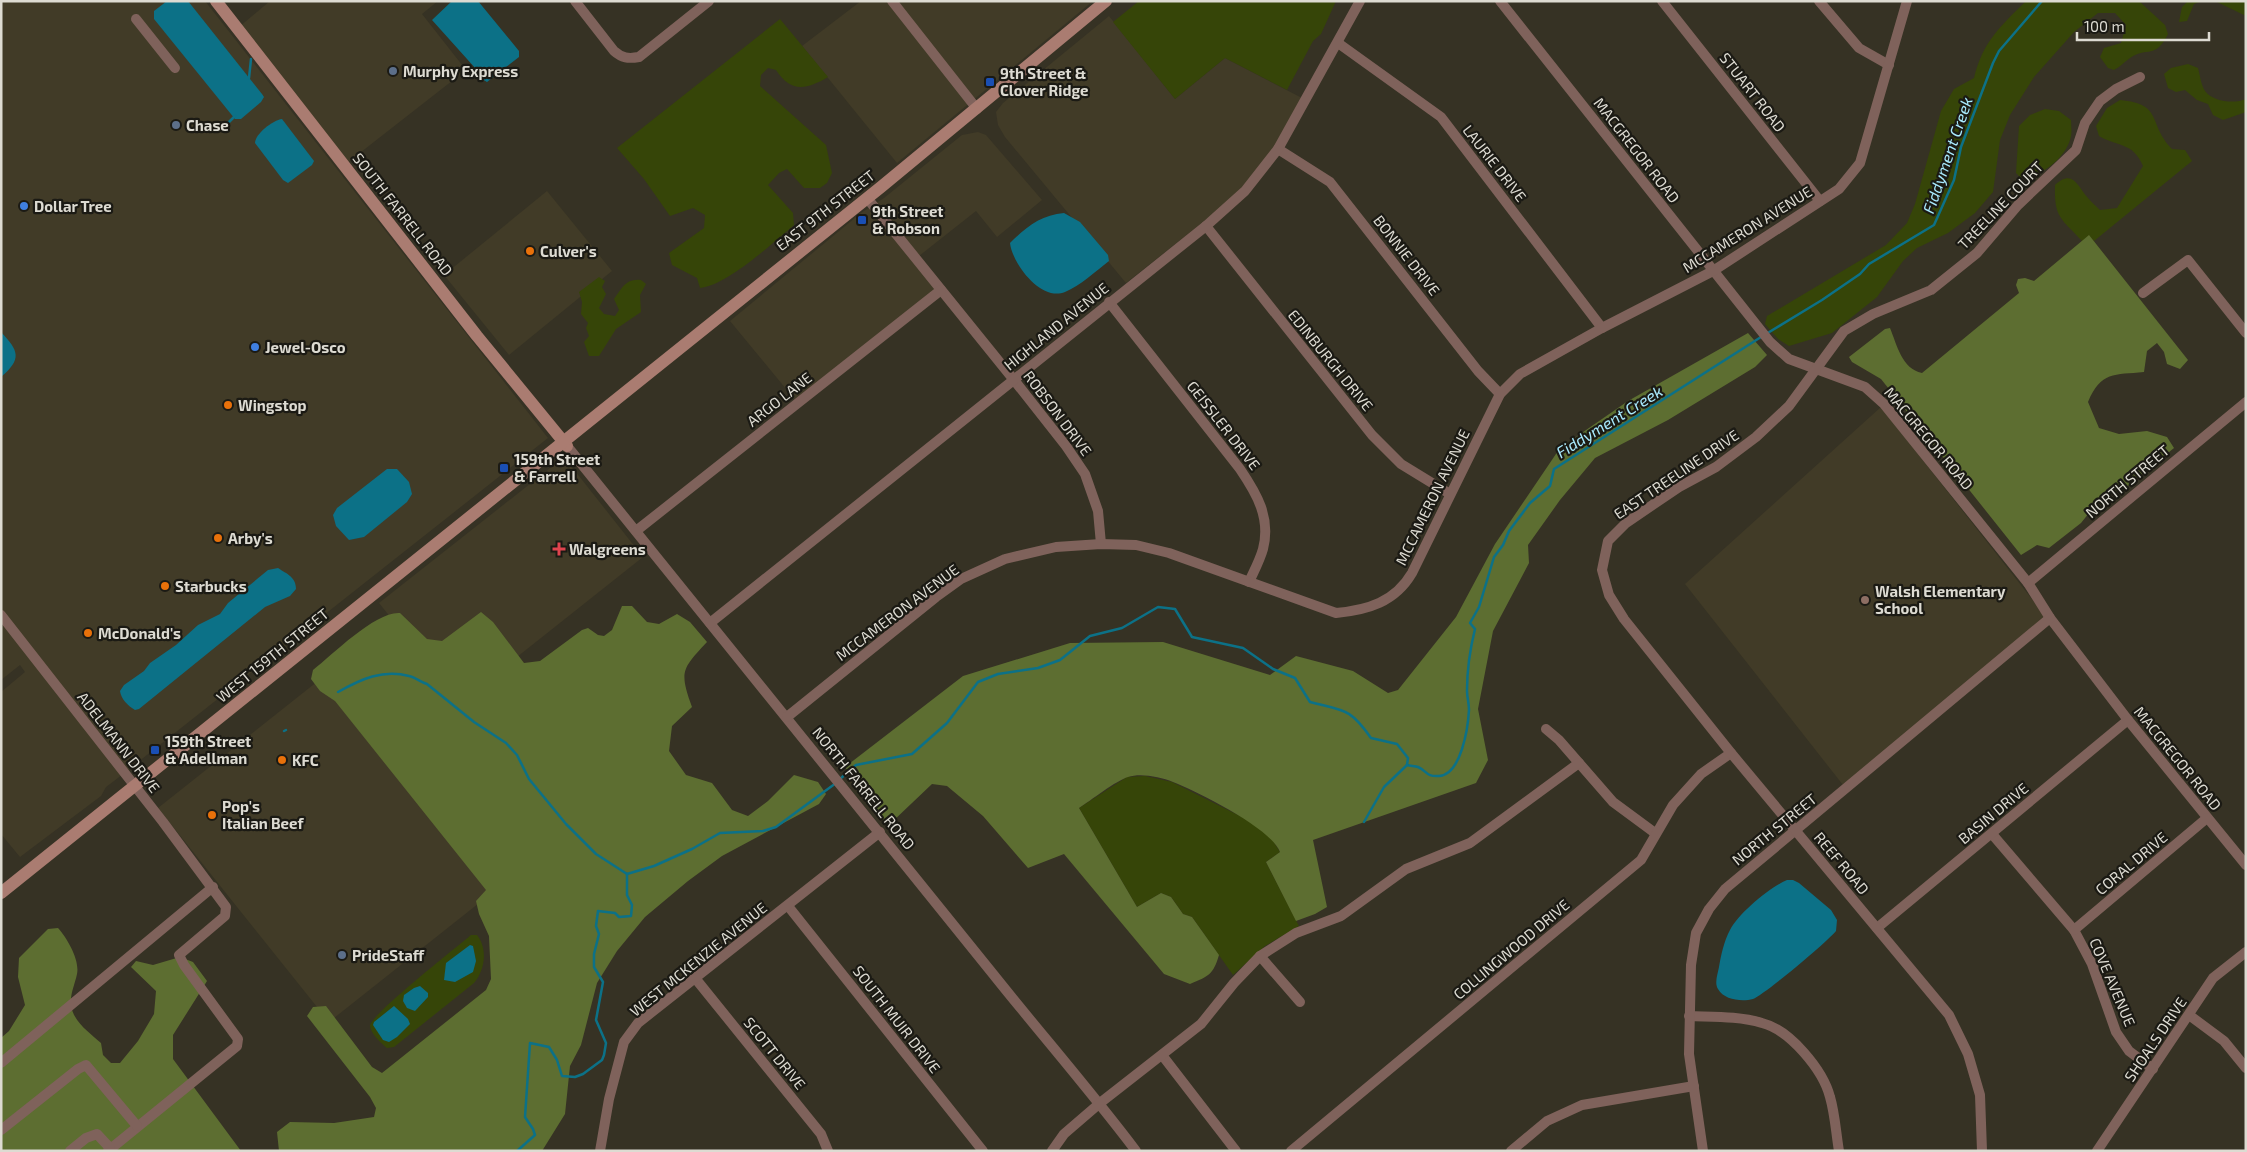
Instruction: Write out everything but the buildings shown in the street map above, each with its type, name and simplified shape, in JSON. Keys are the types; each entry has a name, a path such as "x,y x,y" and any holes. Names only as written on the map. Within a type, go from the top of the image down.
{"main road":[{"name":"SOUTH FARRELL ROAD","path":"216,1 477,336 565,444"},
{"name":"EAST 9TH STREET","path":"565,444 977,109 1106,1"},
{"name":"WEST 159TH STREET","path":"1,893 565,444"}],"street":[{"path":"575,1 614,51 620,56 629,59 638,57 708,1"},
{"path":"892,1 977,109"},
{"name":"HIGHLAND AVENUE","path":"710,623 1206,226 1245,191 1278,150 1360,1"},
{"name":"MACGREGOR ROAD","path":"1500,1 1770,342 1789,359 1865,387 1884,404 2028,583 2050,618 2128,720 2246,866"},
{"name":"STUART ROAD","path":"1662,1 1820,201"},
{"path":"1819,1 1859,48 1888,65"},
{"name":"MCCAMERON AVENUE","path":"787,717 961,579 985,567 1056,547 1101,544 1136,545 1169,553 1336,612 1355,611 1374,606 1390,597 1408,579 1500,394 1520,374 1602,328 1713,271 1839,189 1860,163 1907,1"},
{"path":"136,19 175,68"},
{"name":"LAURIE DRIVE","path":"1338,43 1441,118 1602,328"},
{"name":"TREELINE COURT","path":"1815,369 1844,331 1873,314 1930,290 1977,253 2018,205 2076,150 2085,123 2100,101 2116,89 2140,77"},
{"name":"BONNIE DRIVE","path":"1278,150 1330,182 1478,371 1500,394"},
{"name":"ROBSON DRIVE","path":"867,198 1014,380 1066,446 1085,474 1098,511 1101,544"},
{"name":"EDINBURGH DRIVE","path":"1206,226 1372,435 1401,464 1450,494"},
{"path":"2143,294 2188,260 2246,333"},
{"name":"ARGO LANE","path":"636,531 941,290"},
{"name":"GEISSLER DRIVE","path":"1109,302 1257,493 1264,514 1263,548 1249,582"},
{"name":"EAST TREELINE DRIVE","path":"1624,619 1609,595 1602,570 1608,541 1626,523 1679,487 1716,467 1756,437 1789,406 1815,369"},
{"name":"NORTH STREET","path":"2028,583 2246,402"},
{"name":"NORTH FARRELL ROAD","path":"565,444 846,788 1041,1035 1100,1103 1136,1151"},
{"name":"ADELMANN DRIVE","path":"1,615 213,887 226,907 225,916 179,955 184,965 238,1039 237,1046 137,1126"},
{"name":"NORTH STREET","path":"1703,1151 1689,1054 1689,1016 1691,965 1696,933 1710,910 1725,889 2050,618"},
{"name":"REEF ROAD","path":"1624,619 1731,753 1949,1015 1968,1054 1980,1096 1982,1151"},
{"name":"BASIN DRIVE","path":"1877,928 2128,720"},
{"path":"1546,729 1559,740 1613,802 1655,833"},
{"name":"COLLINGWOOD DRIVE","path":"1291,1151 1641,860 1673,805 1701,774 1731,753"},
{"path":"1052,1151 1064,1134 1100,1103 1201,1024 1234,982 1260,956 1296,933 1341,916 1406,868 1470,843 1579,764"},
{"name":"CORAL DRIVE","path":"2074,930 2207,818"},
{"name":"WEST MCKENZIE AVENUE","path":"600,1151 609,1099 624,1042 638,1023 880,832"},
{"name":"COVE AVENUE","path":"1992,834 2074,930 2092,964 2116,1032 2129,1050 2153,1069"},
{"path":"1,1063 213,887"},
{"name":"SOUTH MUIR DRIVE","path":"788,906 983,1151"},
{"name":"SHOALS DRIVE","path":"2098,1151 2213,978 2246,952"},
{"path":"1260,956 1300,1002"},
{"name":"SCOTT DRIVE","path":"695,978 822,1134 828,1151"},
{"path":"2189,1015 2224,1041 2246,1068"},
{"path":"1689,1016 1764,1023 1787,1036 1808,1059 1826,1084 1839,1151"},
{"path":"1162,1055 1236,1151"},
{"path":"1,1130 78,1069 86,1065 137,1126 109,1149 97,1134 86,1138 70,1151"},
{"path":"1511,1151 1547,1122 1582,1105 1694,1086"}],"shaded area":[{"path":"1,1 205,1 548,438 106,787 101,796 20,857 1,834 1,692 25,672 20,665 1,680"},
{"path":"270,1 438,1 422,14 466,70 347,163 239,27"},
{"path":"861,1 1093,1 897,163 802,46"},
{"path":"1109,16 1175,99 1225,58 1302,98 1273,150 1227,203 1126,283 1005,137 998,125 996,112 1003,103"},
{"path":"978,132 986,135 1042,200 997,237 976,211 919,256 946,290 800,406 730,321 861,213 884,198 962,135"},
{"path":"547,191 612,271 509,355 444,275"},
{"name":"Walsh Elementary School","path":"1881,407 2046,617 1843,785 1685,584"},
{"path":"564,457 643,557 517,657 427,663 379,603"},
{"path":"323,677 493,892 329,1022 158,808"}],"green space":[{"path":"1139,1 1336,1 1321,34 1313,41 1287,90 1225,58 1175,99 1113,22"},
{"path":"2026,1 2139,1 2165,25 2168,34 2155,50 2136,55 2114,70 2108,68 2100,57 2104,48 2121,43 2126,25 2115,13 2098,13 2074,32 2034,77 2010,115 2000,140 1993,192 1975,213 1948,233 1917,248 1903,261 1877,297 1832,333 1789,346 1778,339 1765,324 1767,316 1886,245 1907,223 1915,204 1941,111 1954,89 1974,78 1982,54 1994,35"},
{"path":"2188,1 2202,1 2194,4 2187,21 2179,22 2182,7"},
{"path":"2215,1 2246,1 2246,16"},
{"path":"780,19 828,77 813,85 799,87 787,83 776,70 768,68 761,75 760,86 826,145 832,173 827,183 820,188 804,188 787,169 779,173 768,185 793,213 794,225 736,272 723,280 700,288 697,278 672,265 669,253 704,228 705,215 693,208 670,216 644,179 617,148"},
{"path":"2188,64 2198,68 2202,86 2209,95 2224,101 2241,101 2246,99 2246,112 2223,120 2213,115 2208,104 2197,100 2185,90 2176,92 2168,88 2164,74 2171,68"},
{"path":"2120,100 2134,102 2149,110 2164,140 2172,149 2185,150 2192,161 2094,241 2089,236 2082,241 2060,217 2056,204 2055,185 2066,178 2071,179 2100,210 2117,208 2143,166 2139,158 2130,149 2099,136 2096,126 2107,108"},
{"path":"2045,109 2059,111 2071,120 2069,144 2052,165 2036,174 2020,177 2016,173 2019,126 2030,115"},
{"path":"2089,235 2188,360 2180,369 2167,364 2164,352 2157,343 2147,351 2144,372 2110,376 2098,385 2088,402 2099,428 2119,434 2147,431 2167,437 2174,448 2124,489 2105,493 2081,523 2049,548 2037,545 2021,555 1881,379 1852,362 1849,357 1885,329 1890,328 1905,361 1915,371 1922,373 2019,293 2016,285 2018,279 2025,278 2034,281"},
{"path":"599,277 605,281 602,287 606,294 599,308 604,314 615,316 619,310 614,299 622,288 628,282 636,280 641,280 646,284 640,295 641,312 616,329 599,356 589,356 584,342 589,336 586,328 588,323 581,314 582,302 579,292"},
{"path":"1748,333 1767,355 1755,367 1668,420 1595,458 1560,500 1528,545 1529,563 1493,631 1478,709 1488,760 1476,783 1313,840 1327,907 1296,921 1266,862 1280,852 1274,843 1249,822 1173,782 1150,776 1128,777 1079,808 1137,907 1161,893 1171,897 1183,914 1192,917 1219,955 1215,967 1202,979 1190,984 1164,974 1064,854 1028,868 983,816 947,786 932,784 892,822 883,821 845,767 963,676 1070,643 1163,642 1270,675 1296,656 1353,671 1388,693 1398,690 1456,617 1495,544 1560,448 1628,401"},
{"path":"622,606 632,606 647,622 659,624 677,614 690,622 707,642 692,658 685,671 685,685 692,707 672,726 669,751 686,775 712,783 732,810 748,816 768,801 794,775 818,782 826,794 819,804 722,856 688,881 645,917 617,951 597,983 581,1045 570,1066 565,1114 542,1151 279,1151 277,1132 290,1122 334,1123 374,1117 376,1108 370,1097 307,1016 313,1007 326,1006 372,1067 382,1073 486,990 491,979 489,936 479,914 476,901 486,890 335,701 320,691 311,679 313,670 367,626 390,614 400,613 427,639 442,641 481,612 493,622 524,663 540,661 582,630 588,628 598,635 604,636 612,630"},
{"path":"1145,776 1172,782 1250,821 1270,836 1280,852 1266,862 1299,926 1265,946 1233,975 1192,917 1183,914 1171,897 1161,893 1137,907 1079,808 1127,777"},
{"path":"58,928 69,943 77,962 77,974 71,996 72,1010 82,1026 101,1043 103,1055 111,1063 120,1063 138,1041 154,1014 156,991 131,967 136,961 153,965 180,957 193,962 207,981 173,1035 173,1059 241,1151 1,1151 1,1038 9,1031 25,1005 18,977 19,958 48,929"},
{"path":"471,935 477,935 484,953 483,966 478,978 394,1047 387,1048 372,1032 370,1026 373,1020 383,1009"}],"water":[{"path":"167,1 188,1 264,97 261,102 241,119 235,119 154,19 154,11"},
{"path":"452,1 478,1 519,51 519,57 487,82 482,79 476,69 432,20"},
{"path":"282,119 314,161 312,165 288,183 283,180 255,143 265,128"},
{"path":"1064,213 1080,222 1108,255 1109,261 1076,286 1056,294 1038,286 1029,279 1016,260 1010,243 1041,219"},
{"path":"1,332 12,345 16,355 8,371 1,377"},
{"path":"387,469 397,469 409,482 412,494 407,502 364,537 349,540 336,526 333,515 337,508"},
{"path":"278,568 290,576 296,585 296,589 290,596 265,607 139,709 135,710 125,702 120,691 124,685 144,671 150,663 176,645 198,625 220,614 228,603 268,570"},
{"path":"1787,880 1799,883 1831,910 1837,920 1836,931 1795,968 1753,999 1734,999 1724,996 1718,989 1716,981 1723,948 1730,930 1740,916 1755,902"},
{"path":"470,945 473,946 476,961 473,972 455,982 444,980 446,963"},
{"path":"420,986 428,993 428,997 415,1011 407,1008 403,1001 404,995"},
{"path":"394,1006 408,1019 410,1024 389,1042 383,1040 373,1025 374,1022"}],"waterway":[{"name":"Fiddyment Creek","path":"1766,334 1822,300 1860,274 1869,264 1934,225 1954,180 1961,147 1993,63 1999,51 2042,1"},
{"path":"249,78 251,59"},
{"path":"227,124 235,116"},
{"name":"Fiddyment Creek","path":"1407,765 1418,767 1431,776 1439,776 1447,774 1458,759 1465,739 1469,707 1468,675 1475,629 1470,623 1479,607 1494,557 1503,545 1509,531 1530,503 1550,486 1554,469 1761,337"},
{"name":"Fiddyment Creek","path":"840,779 856,765 912,754 947,723 978,682 998,674 1038,668 1060,660 1090,636 1122,628 1158,607 1175,609 1192,637 1243,648 1273,669 1295,678 1310,702 1346,712 1358,721 1371,738 1397,744 1408,758 1407,765"},
{"path":"338,692 372,676 390,674 411,677 427,684 474,722 506,743 517,755 529,779 566,824 596,854 627,874"},
{"path":"1364,822 1384,787 1407,765"},
{"name":"Fiddyment Creek","path":"627,874 654,866 692,849 720,833 763,831 776,827 836,783"},
{"name":"Fiddyment Creek","path":"517,1151 535,1135 525,1117 530,1043 549,1047 557,1060 562,1076 575,1077 583,1074 602,1060 604,1055 606,1043 596,1020 603,982 594,967 594,954 599,934 596,926 598,911 615,913 619,917 631,916 632,905 627,895 627,874"}],"place":[{"name":"Murphy Express","path":"393,71"},
{"name":"9th Street & Clover Ridge","path":"990,82"},
{"name":"Chase","path":"176,125"},
{"name":"Dollar Tree","path":"24,206"},
{"name":"9th Street & Robson","path":"862,220"},
{"name":"Culver's","path":"530,251"},
{"name":"Jewel-Osco","path":"255,347"},
{"name":"Wingstop","path":"228,405"},
{"name":"159th Street & Farrell","path":"504,468"},
{"name":"Arby's","path":"218,538"},
{"name":"Walgreens","path":"559,549"},
{"name":"Starbucks","path":"165,586"},
{"name":"Walsh Elementary School","path":"1865,600"},
{"name":"McDonald's","path":"88,633"},
{"name":"159th Street & Adellman","path":"155,750"},
{"name":"KFC","path":"282,760"},
{"name":"Pop's Italian Beef","path":"212,815"},
{"name":"PrideStaff","path":"342,955"}]}
